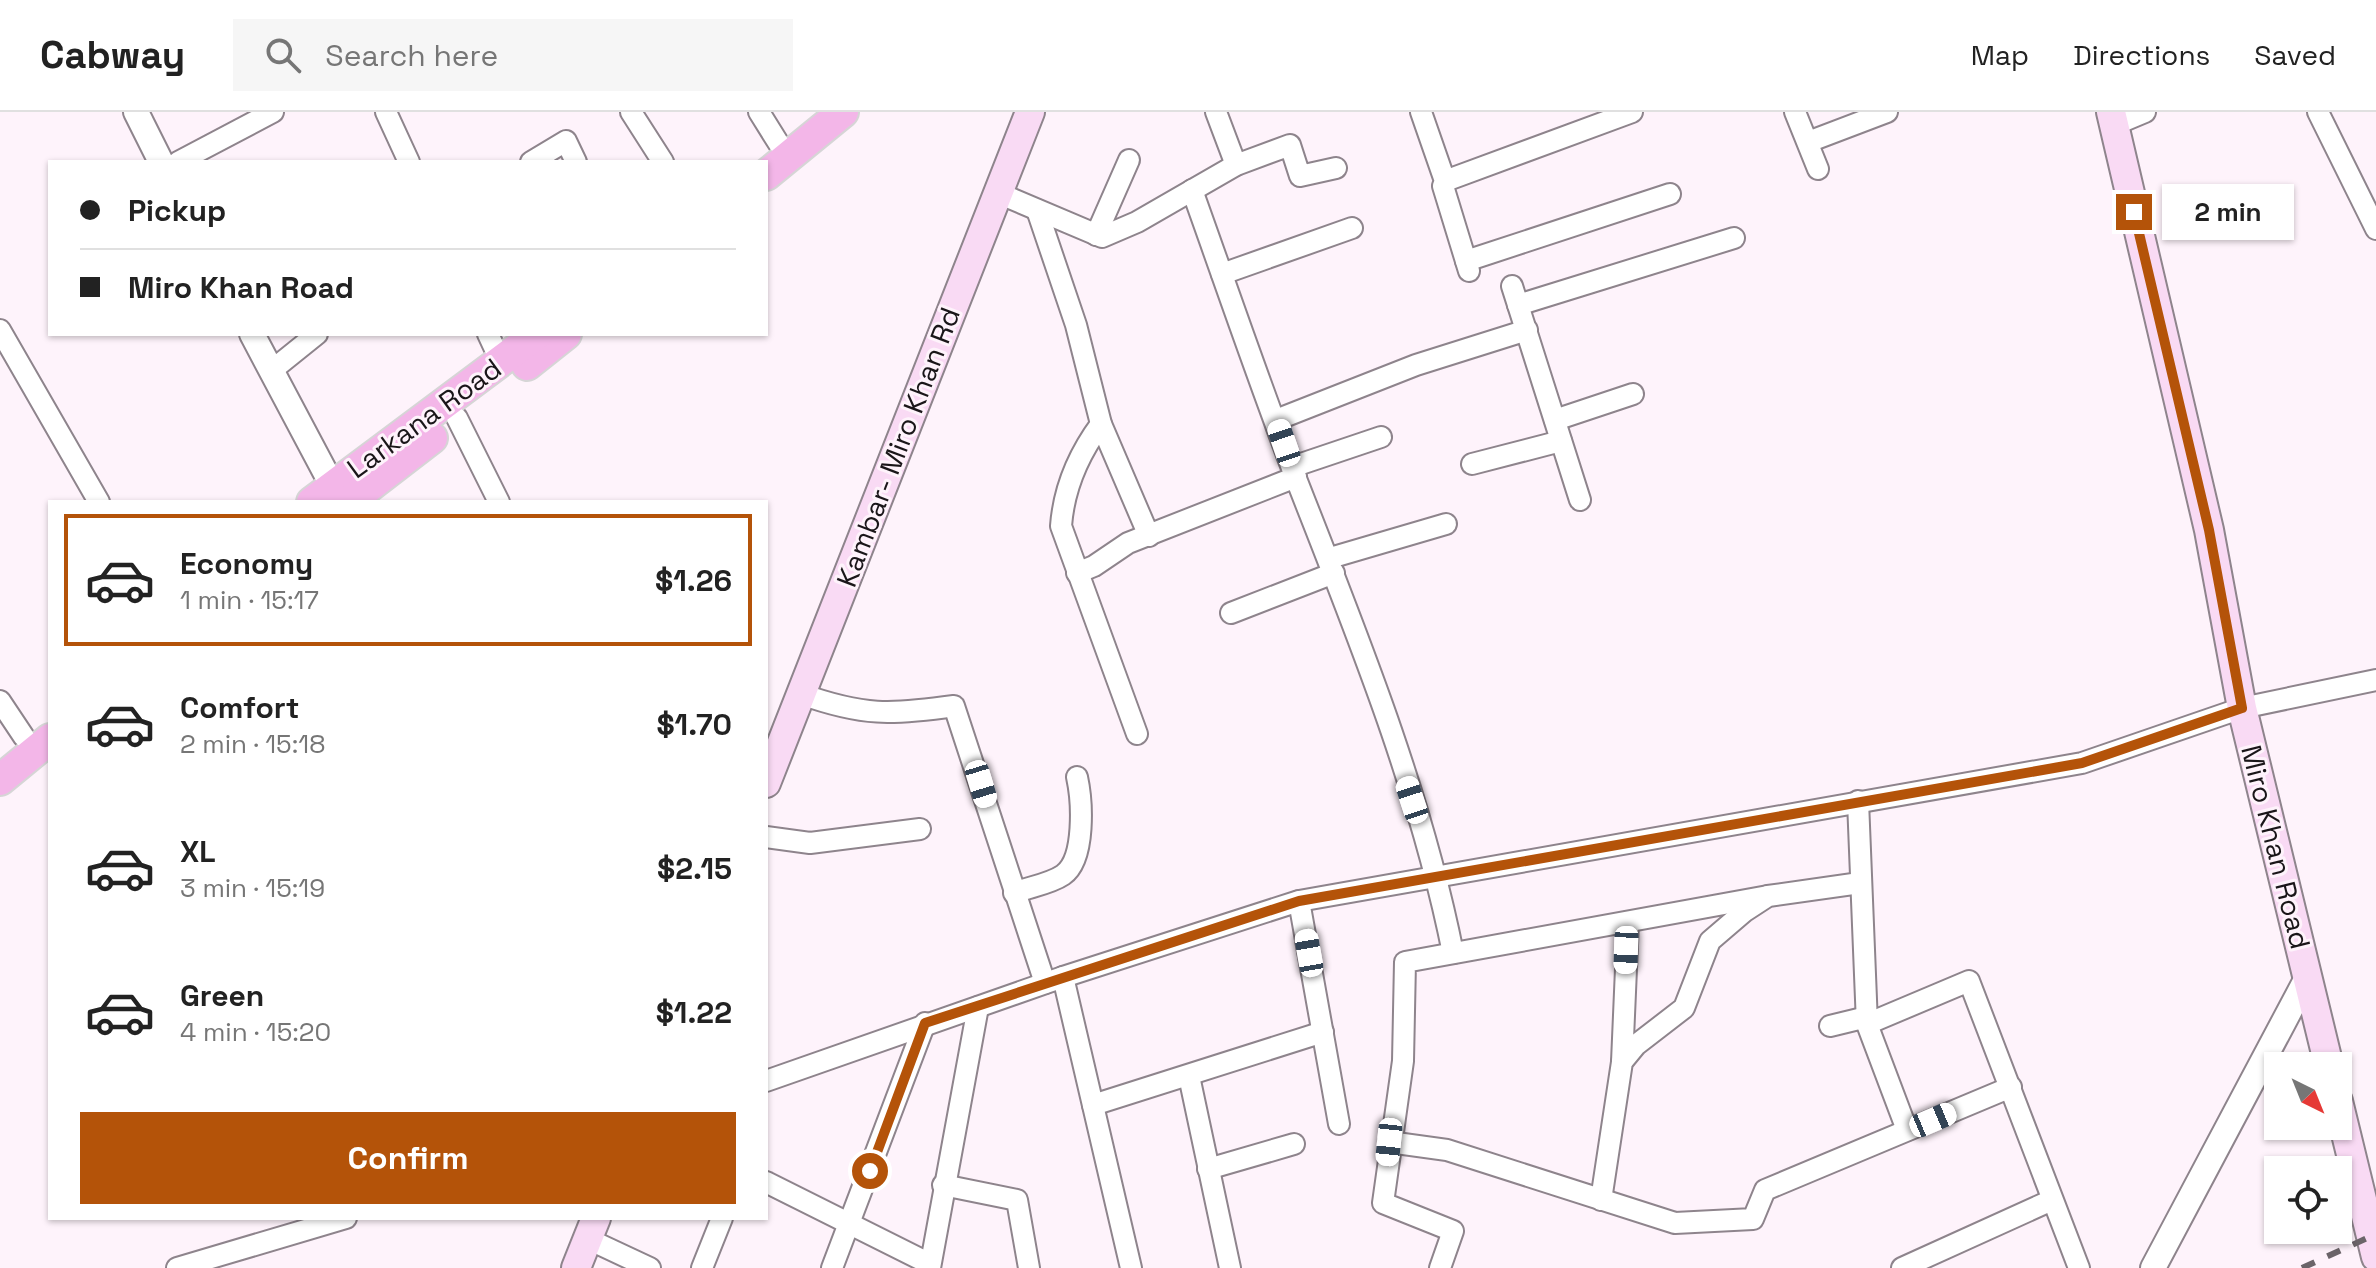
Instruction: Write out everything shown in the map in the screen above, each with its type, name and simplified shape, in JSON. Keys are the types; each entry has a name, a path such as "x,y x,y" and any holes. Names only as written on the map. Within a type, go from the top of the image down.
{"main road":[{"path":"768,153 817,112"},
{"path":"768,173 843,112"},
{"name":"Kambar- Miro Khan Rd","path":"768,778 1030,112"},
{"name":"Miro Khan Road","path":"2112,118 2209,530 2242,708 2326,1052"},
{"name":"Larkana Road","path":"333,498 534,336"},
{"name":"Larkana Road","path":"333,498 457,418 563,336"},
{"path":"0,780 37,738 48,720"},
{"path":"0,757 37,738"},
{"path":"2350,1140 2370,1206 2376,1257"},
{"path":"576,1268 592,1228"}],"street":[{"path":"136,112 160,160"},
{"path":"182,160 273,112"},
{"path":"386,112 408,160"},
{"path":"631,112 662,160"},
{"path":"759,112 768,153"},
{"path":"1216,112 1236,165"},
{"path":"1421,112 1445,181 1443,186 1468,266 1670,194"},
{"path":"1445,181 1632,112"},
{"path":"1795,112 1818,169"},
{"path":"1808,142 1887,112"},
{"path":"2112,118 2145,112"},
{"path":"2318,112 2376,229"},
{"path":"534,160 566,141 575,160"},
{"path":"998,193 1102,237 1137,222 1236,165 1290,145 1300,176 1336,168"},
{"path":"1096,235 1129,160"},
{"path":"1192,190 1294,472 1387,712 1438,878 1453,953"},
{"path":"1037,210 1076,325 1101,424 1149,536"},
{"path":"1222,274 1352,228"},
{"path":"1580,500 1515,296 1734,238"},
{"path":"0,330 98,500"},
{"path":"1276,420 1416,365 1527,330"},
{"path":"253,336 333,498"},
{"path":"271,371 315,336"},
{"path":"489,336 501,362"},
{"path":"1555,420 1633,394"},
{"path":"457,418 498,500"},
{"path":"1101,424 1080,453 1063,503 1061,526 1137,734"},
{"path":"1077,573 1094,566 1128,543 1381,437"},
{"path":"1472,464 1561,441"},
{"path":"1231,613 1332,566 1446,524"},
{"path":"768,1080 925,1023 1299,901 2082,763 2242,708 2376,680"},
{"path":"801,694 836,707 890,715 954,706 1014,893 1054,980 1093,1105 1131,1268"},
{"path":"0,701 37,738"},
{"path":"1014,893 1063,875 1068,868 1079,838 1083,804 1077,777"},
{"path":"1858,801 1867,1020 1907,1130"},
{"path":"768,837 810,843 920,829"},
{"path":"1440,1268 1453,1231 1383,1203 1389,1142 1403,1061 1405,962 1768,896 1860,883"},
{"path":"1622,1062 1636,1045 1684,1008 1710,941 1768,896"},
{"path":"1299,901 1339,1124"},
{"path":"1601,1200 1622,1062 1628,922"},
{"path":"2153,1268 2307,978"},
{"path":"1830,1026 1867,1020 1969,981 2079,1268"},
{"path":"768,1183 930,1266 978,1007"},
{"path":"832,1268 925,1023"},
{"path":"1093,1105 1323,1032"},
{"path":"1189,1076 1230,1268"},
{"path":"1389,1142 1447,1150 1675,1223 1753,1219 1765,1190 2011,1087"},
{"path":"1208,1169 1294,1144"},
{"path":"943,1185 1017,1200 1029,1268"},
{"path":"1902,1268 2052,1200"},
{"path":"177,1268 339,1220"},
{"path":"702,1268 721,1220"},
{"path":"592,1228 650,1268"}],"railway":[{"path":"2302,1268 2376,1234"}],"route":[{"path":"870,1171 925,1023 1299,901 2082,763 2242,708 2209,530 2134,212"}]}
